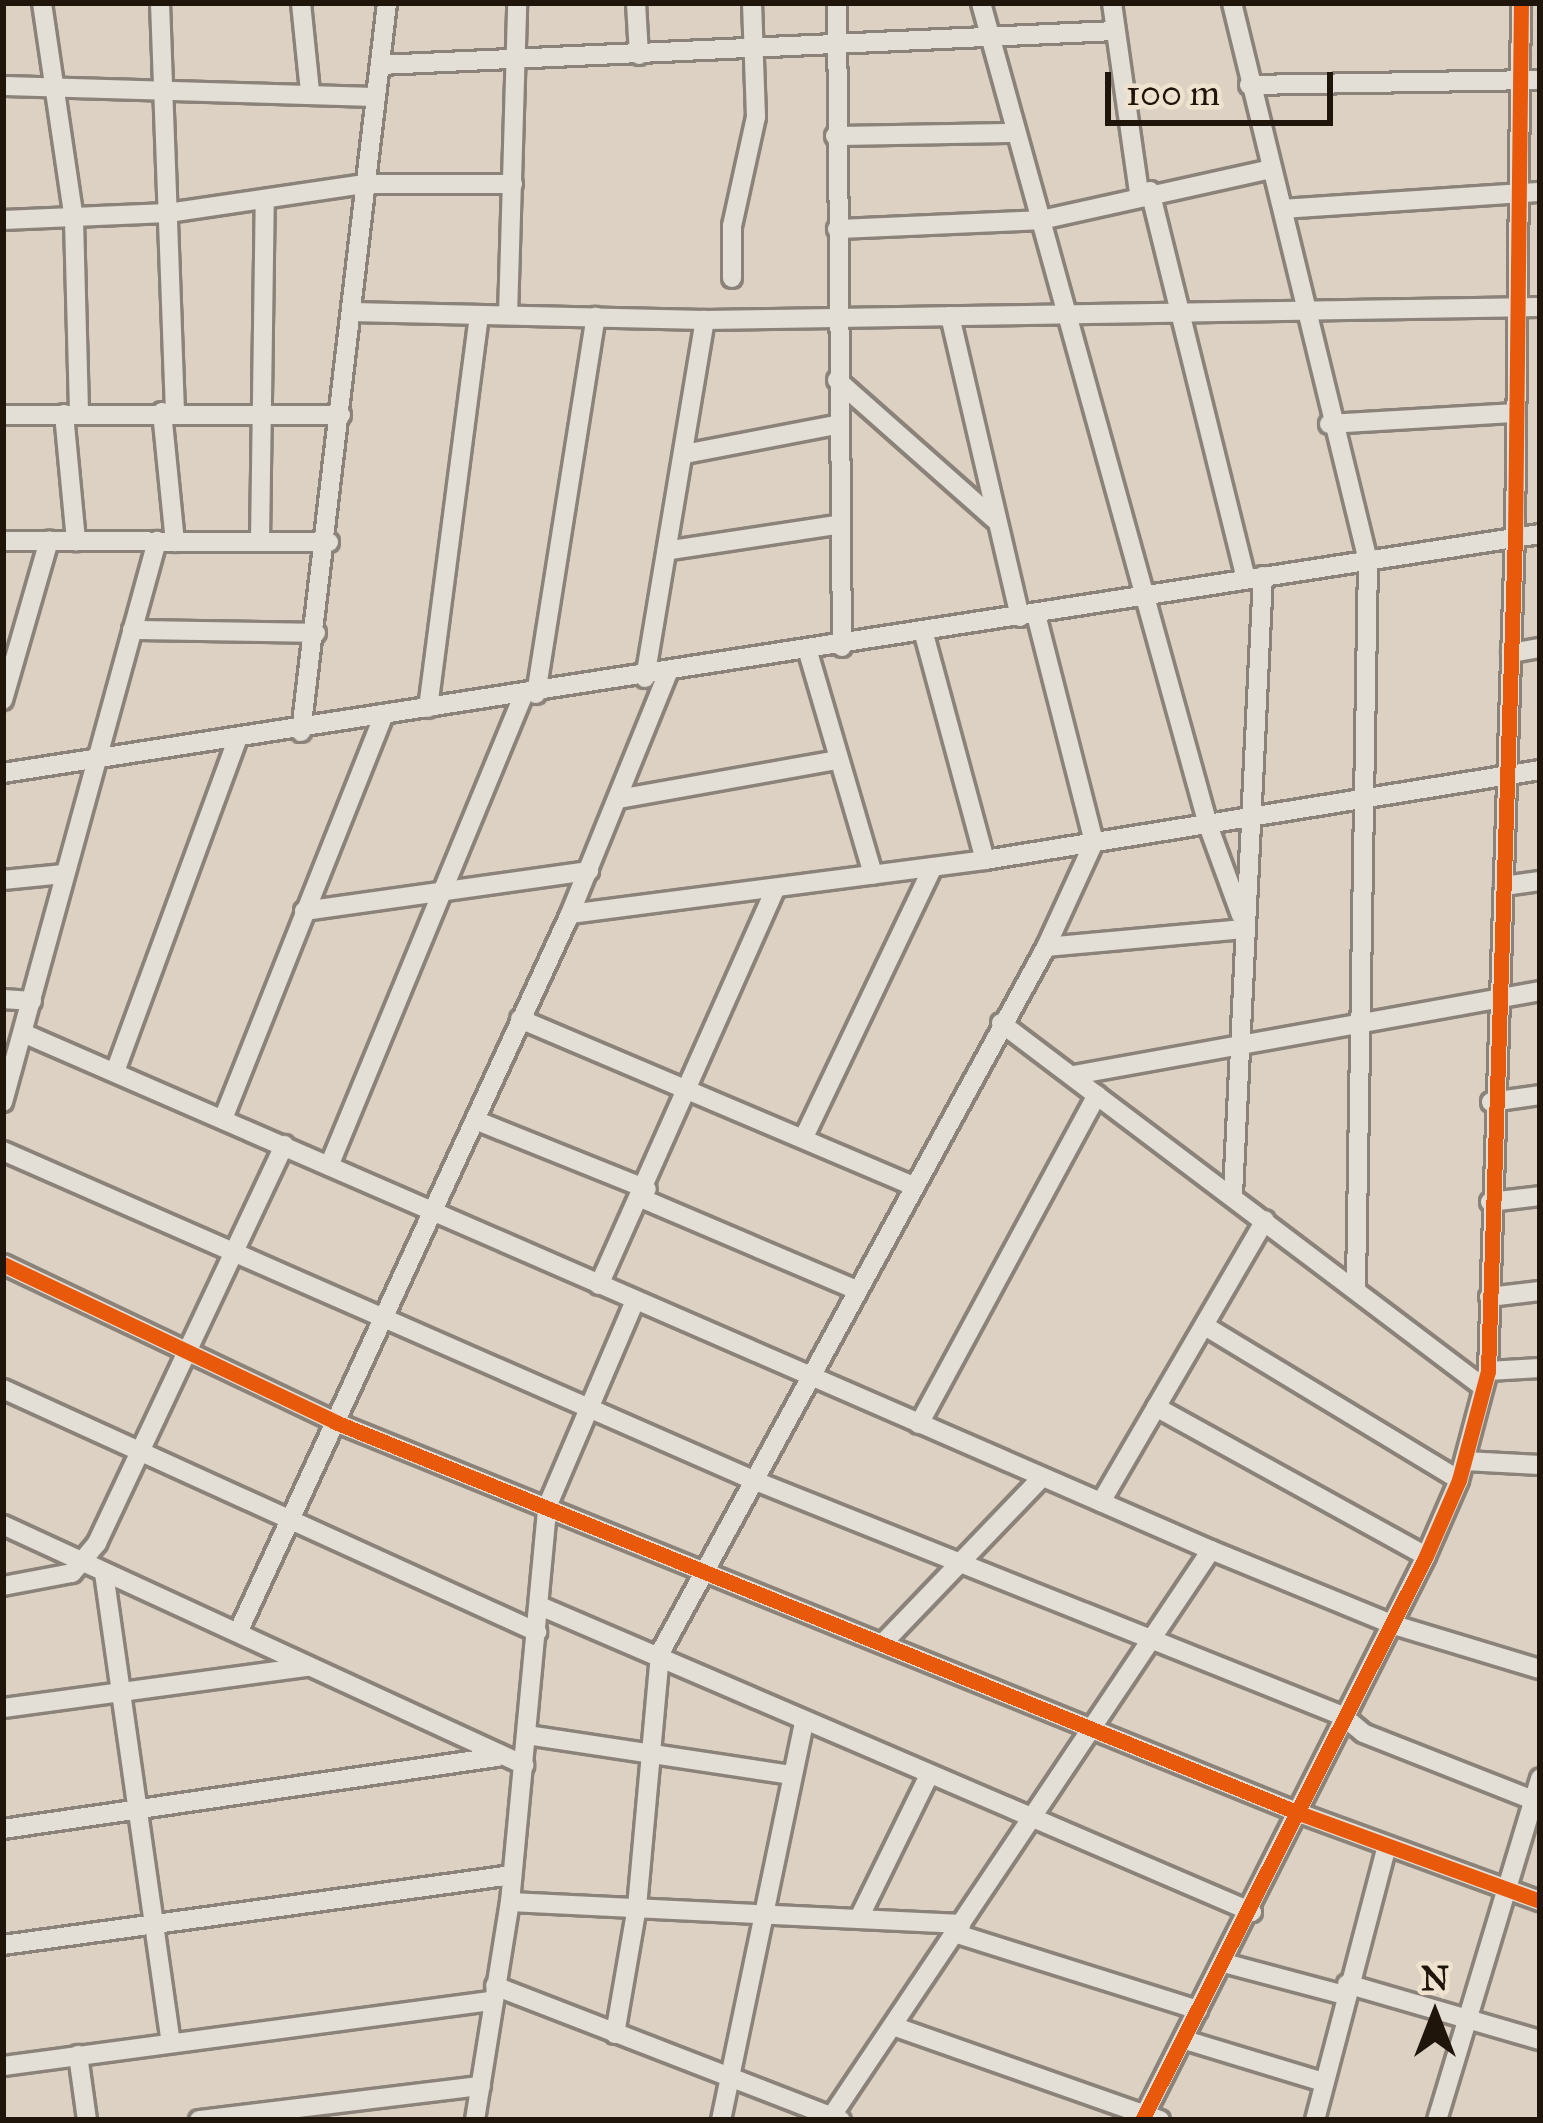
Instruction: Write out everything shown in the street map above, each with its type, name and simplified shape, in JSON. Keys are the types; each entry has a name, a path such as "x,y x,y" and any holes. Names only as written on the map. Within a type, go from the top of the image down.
{"street":[{"path":"42,3 74,220 76,541"},
{"path":"3,1102 132,630 166,542 168,213 160,3"},
{"path":"301,3 310,91"},
{"path":"301,732 329,542 374,97 388,3"},
{"path":"508,315 519,62 517,3"},
{"path":"636,3 638,55"},
{"path":"732,278 732,226 756,118 752,3"},
{"path":"837,3 835,424 842,647"},
{"path":"981,3 984,34 1068,310 1208,825 1242,922"},
{"path":"1112,3 1145,192 1255,577 1254,818 1242,922 1233,1194"},
{"path":"1232,3 1329,424 1368,561 1356,1020 1356,1288"},
{"path":"893,2026 1149,2118 1198,2010 1252,1912 1342,1715 1394,1625 1462,1470 1485,1379 1489,1297 1491,1102 1504,886 1515,537 1512,412 1517,194 1530,80 1521,3"},
{"path":"380,65 1115,31"},
{"path":"1250,85 1530,80"},
{"path":"3,86 310,91 374,97"},
{"path":"835,136 1012,134"},
{"path":"837,229 1041,220 1145,192 1271,169"},
{"path":"3,220 168,213 365,184 514,184"},
{"path":"1283,209 1540,192"},
{"path":"260,542 265,200"},
{"path":"351,312 705,320 1068,310 1540,307"},
{"path":"428,708 479,316"},
{"path":"615,2034 637,1907 660,1653 854,1289 1046,947 1094,842 996,521 950,316"},
{"path":"329,1166 529,695 596,317"},
{"path":"645,678 705,320"},
{"path":"837,380 996,521"},
{"path":"3,415 261,410 341,415"},
{"path":"1329,424 1512,412"},
{"path":"685,454 835,424"},
{"path":"670,550 836,525"},
{"path":"3,773 301,732 428,708 667,675 1540,534"},
{"path":"3,541 329,542"},
{"path":"3,700 49,541"},
{"path":"132,630 316,633"},
{"path":"924,634 985,860"},
{"path":"1511,653 1540,648"},
{"path":"808,652 873,875"},
{"path":"240,1628 570,914 667,675"},
{"path":"223,1119 383,716"},
{"path":"116,1070 236,742"},
{"path":"618,799 837,760"},
{"path":"570,914 985,860 1540,770"},
{"path":"804,1137 933,867"},
{"path":"304,911 589,871"},
{"path":"3,880 64,874"},
{"path":"1504,886 1540,880"},
{"path":"599,1286 645,1194 775,890"},
{"path":"1046,947 1242,922"},
{"path":"1074,1075 1241,1040 1540,991"},
{"path":"3,999 32,1000"},
{"path":"520,1019 912,1185"},
{"path":"1001,1023 1485,1379 1540,1368"},
{"path":"22,1033 116,1070 633,1305 1211,1550 1394,1625 1540,1669"},
{"path":"919,1424 1097,1095"},
{"path":"1491,1102 1540,1095"},
{"path":"475,1120 854,1289"},
{"path":"3,1586 58,1579 84,1561 284,1145"},
{"path":"3,1151 753,1480 1342,1715 1363,1733 1533,1800"},
{"path":"1490,1202 1540,1196"},
{"path":"1101,1502 1265,1220"},
{"path":"3,1264 335,1421 1299,1813 1540,1901"},
{"path":"1489,1297 1540,1291"},
{"path":"476,2120 509,1902 548,1507 633,1305"},
{"path":"1205,1326 1462,1470 1540,1465"},
{"path":"3,1389 292,1516 537,1632"},
{"path":"1156,1407 1426,1556"},
{"path":"884,1642 952,1562 1041,1478"},
{"path":"3,1526 240,1628 310,1666 524,1765"},
{"path":"3,2066 493,1993 729,2074 834,2119 1211,1550"},
{"path":"104,1573 134,1811 170,2039"},
{"path":"540,1606 660,1653 1034,1823 1252,1912"},
{"path":"3,1708 310,1666"},
{"path":"721,2120 804,1722"},
{"path":"527,1736 651,1750 793,1775"},
{"path":"3,1829 499,1757"},
{"path":"860,1916 929,1775"},
{"path":"1442,2119 1465,2016 1540,1778"},
{"path":"1315,2120 1345,1990 1387,1846"},
{"path":"3,1945 512,1874"},
{"path":"509,1902 860,1916 958,1928 1198,2010"},
{"path":"1224,1963 1465,2016 1540,2040"},
{"path":"1184,2040 1323,2082"},
{"path":"78,2055 87,2120"},
{"path":"199,2120 481,2086"}],"cycle path":[{"path":"1142,2120 1426,1556 1459,1480 1488,1371 1515,537 1521,3"},
{"path":"3,1264 335,1422 1299,1813 1540,1901"}]}
